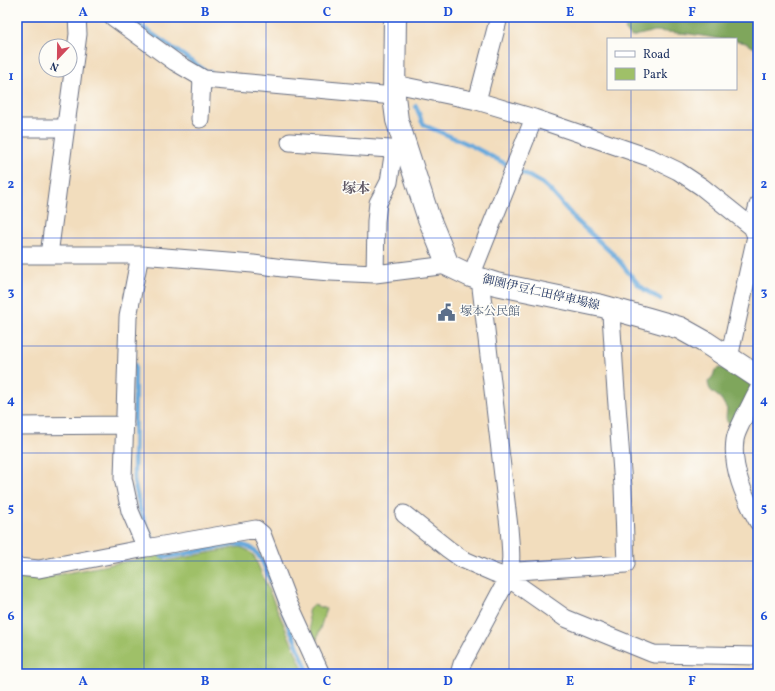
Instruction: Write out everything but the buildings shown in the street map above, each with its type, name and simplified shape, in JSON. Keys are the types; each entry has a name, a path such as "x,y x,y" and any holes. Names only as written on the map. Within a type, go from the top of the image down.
{"main road":[{"path":"395,17 395,90 400,150 448,265"},
{"name":"御園伊豆仁田停車場線","path":"448,265 475,277 496,284 612,309 680,328 705,342 758,377"}],"street":[{"path":"49,255 78,34 77,17"},
{"path":"477,101 499,17"},
{"path":"118,18 175,62 204,79 395,90 477,101 534,118 644,155 678,171 702,187 755,233"},
{"path":"200,119 202,78"},
{"path":"459,674 462,664 509,574 511,554 509,527 475,277 534,118"},
{"path":"17,128 66,128"},
{"path":"290,142 400,150 389,182 378,203 376,220 375,274"},
{"path":"729,358 755,233 758,205"},
{"path":"140,254 128,317 123,478 130,511 146,548"},
{"path":"17,255 140,254 283,268 375,274 448,265"},
{"path":"404,514 462,559 492,572 509,574 517,571 626,564 623,486 615,378 612,309"},
{"path":"758,390 738,430 735,440 737,471 743,491 758,522"},
{"path":"17,426 125,425"},
{"path":"17,567 39,569 146,548 256,529 262,534 288,602 321,674"},
{"path":"509,574 565,618 654,654 758,656"}],"green space":[{"path":"633,17 758,17 758,50 746,43 737,41 737,38 715,38 655,31 631,37 625,29"},
{"path":"720,368 727,369 751,384 750,396 734,425 727,422 727,409 721,399 709,388 708,382 713,376 715,370"},
{"path":"240,547 249,551 254,556 305,674 17,674 17,577 42,578 158,555 167,561"},
{"path":"314,605 326,609 316,642 310,627 308,612"}],"waterway":[{"path":"135,22 206,71 210,72"},
{"path":"416,106 422,122 426,126 468,144 542,183 551,191 576,220 615,256 638,284 660,299"},
{"path":"135,365 134,481 141,513 155,543"},
{"path":"158,550 161,555 168,557 237,544 253,549 263,563 309,674"}],"place":[{"name":"塚本公民館","path":"447,312"}],"district":[{"name":"塚本","path":"356,189"}]}
